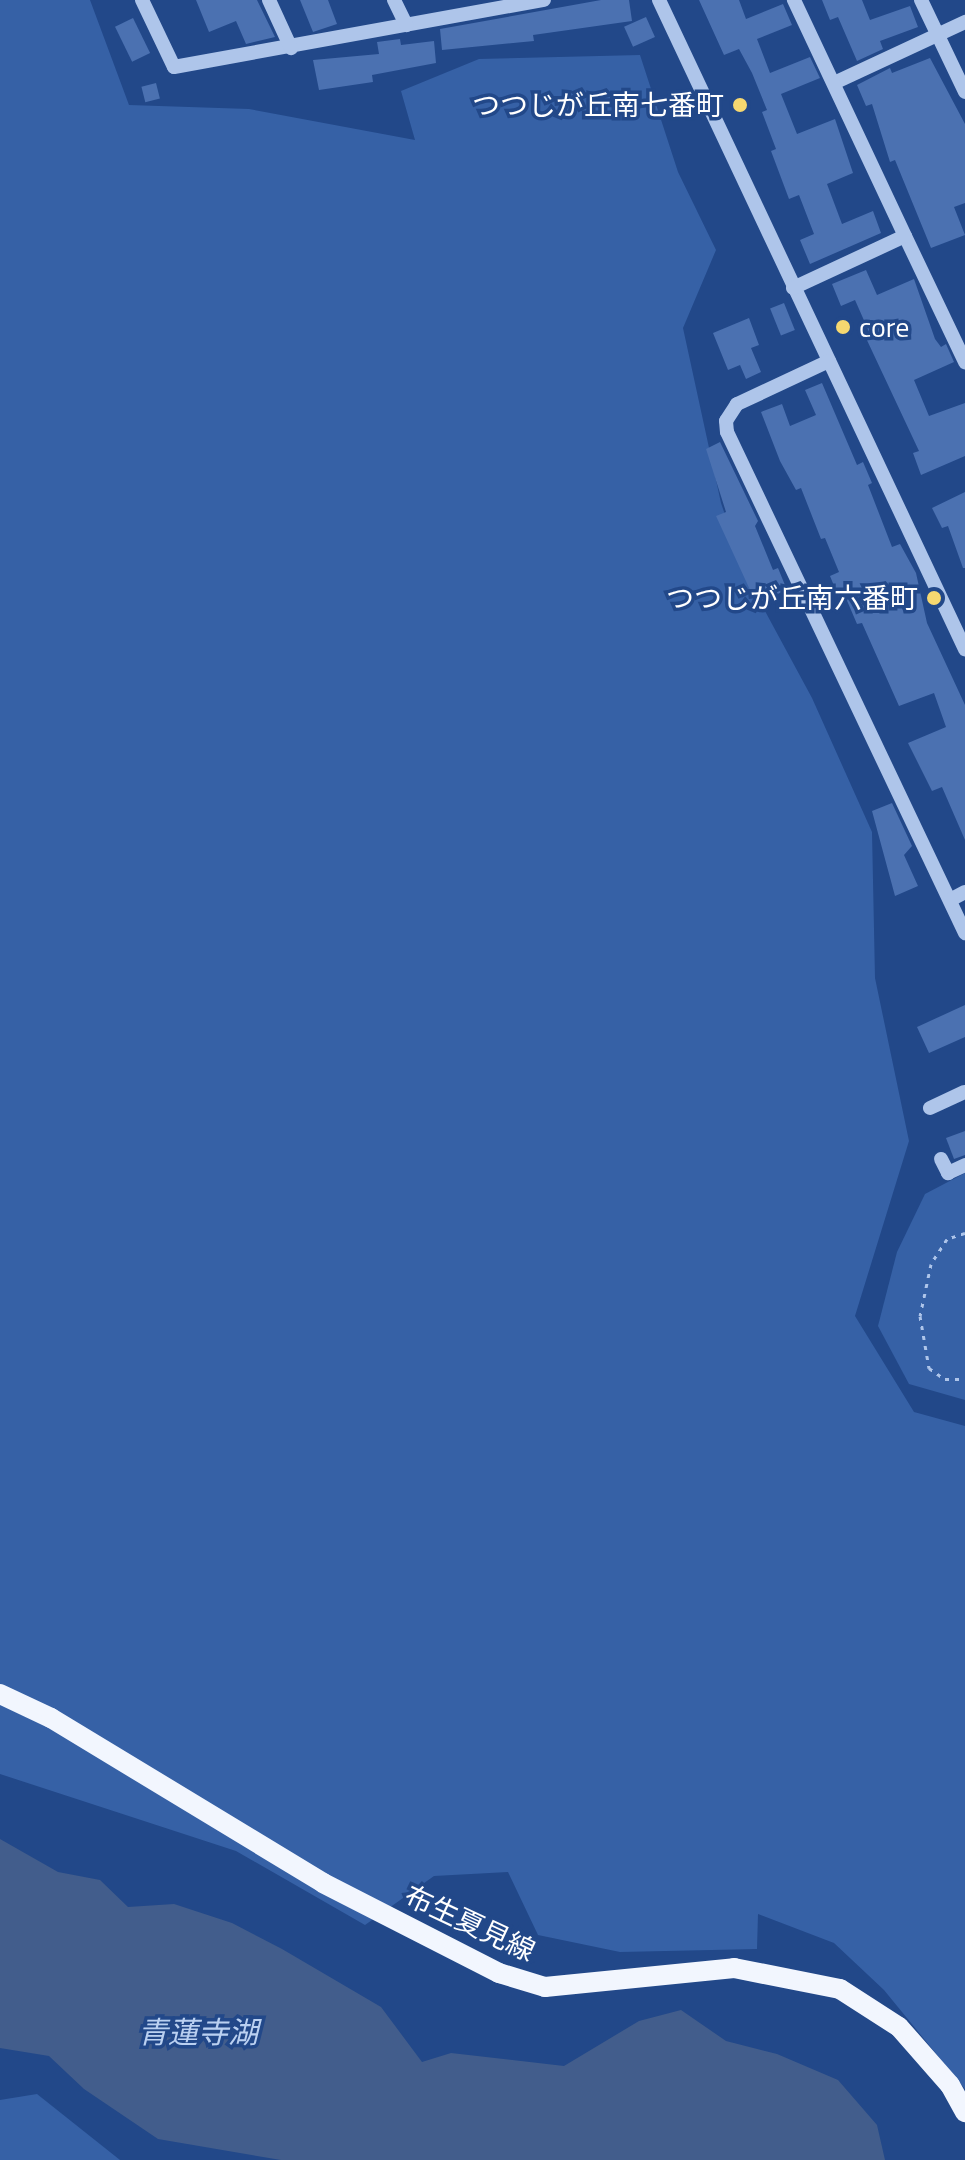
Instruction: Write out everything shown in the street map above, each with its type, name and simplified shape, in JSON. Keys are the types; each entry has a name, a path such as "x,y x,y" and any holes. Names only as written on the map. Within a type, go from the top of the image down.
{"main road":[{"name":"布生夏見線","path":"0,1694 51,1718 323,1883 499,1973 545,1987 734,1968 840,1989 899,2027 950,2085 965,2112"}],"street":[{"path":"142,0 174,67 544,0"},
{"path":"269,0 291,48"},
{"path":"394,0 406,25"},
{"path":"659,0 965,649"},
{"path":"794,0 965,362"},
{"path":"921,0 965,92"},
{"path":"834,83 965,22"},
{"path":"793,288 905,236"},
{"path":"829,361 737,404 726,421 727,432 965,933"},
{"path":"950,900 965,892"},
{"path":"930,1108 965,1092"},
{"path":"941,1159 948,1173 965,1165"}],"path":[{"path":"965,1233 947,1239 931,1264 920,1316 929,1368 945,1379 965,1379"}],"shaded area":[{"path":"0,0 90,0 129,105 249,109 415,140 401,91 479,59 640,55 678,172 716,250 683,328 721,503 746,576 812,698 872,832 875,978 909,1141 855,1316 914,1412 965,1426 965,2089 884,1990 834,1943 758,1914 757,1949 620,1952 538,1935 508,1872 434,1876 365,1925 236,1851 0,1774"},
{"path":"965,1173 965,1400 909,1384 878,1326 897,1252 925,1194"},
{"path":"37,2094 120,2160 0,2160 0,2100"}],"water":[{"name":"青蓮寺湖","path":"0,1839 58,1872 100,1880 128,1907 174,1904 232,1923 282,1949 381,2007 422,2062 451,2053 564,2066 639,2021 681,2010 726,2041 777,2054 838,2080 877,2125 885,2160 281,2160 158,2139 84,2089 49,2056 0,2048"}],"building":[{"path":"196,0 257,0 275,37 246,44 236,21 209,32"},
{"path":"300,0 328,0 337,24 313,32"},
{"path":"601,0 629,0 632,21 533,35 534,41 442,50 440,29"},
{"path":"699,0 739,0 746,19 783,4 792,25 757,39 770,73 810,57 820,78 781,94 797,134 835,119 853,173 827,184 842,224 873,211 881,233 810,264 800,240 814,234 799,195 789,199 771,151 776,149 762,112 767,110 752,73 739,49 724,55"},
{"path":"822,0 862,0 870,20 910,6 918,27 880,41 883,49 857,61 838,17 830,20"},
{"path":"646,17 655,37 633,47 624,27"},
{"path":"133,18 150,53 132,62 115,27"},
{"path":"400,39 401,45 434,41 436,63 372,75 373,82 319,90 313,60 379,54 377,42"},
{"path":"930,58 965,124 965,203 954,207 965,235 931,248 895,160 890,162 872,104 866,106 857,85 890,68 892,73"},
{"path":"156,83 160,99 145,102 141,87"},
{"path":"866,270 877,295 914,279 935,339 941,347 946,344 954,362 914,380 929,416 965,403 965,456 921,475 913,453 919,451 865,336 870,334 855,300 841,306 832,284"},
{"path":"784,303 795,330 781,336 770,309"},
{"path":"749,318 759,345 751,348 761,372 746,379 740,365 728,370 713,333"},
{"path":"822,383 857,465 863,462 872,483 868,485 892,547 900,544 916,573 927,623 965,705 965,840 942,787 932,791 908,743 946,727 934,693 899,706 862,623 857,624 845,596 839,598 830,576 839,572 825,538 821,539 801,488 796,490 780,461 761,412 782,404 790,426 816,415 805,390"},
{"path":"720,442 758,521 755,526 773,570 778,568 787,590 756,603 716,516 726,512 706,449"},
{"path":"965,492 963,568 948,526 942,528 932,508"},
{"path":"892,803 912,846 904,855 918,886 895,896 872,811"},
{"path":"965,1005 965,1037 929,1053 917,1027"},
{"path":"965,1131 965,1155 954,1159 946,1138"}],"place":[{"name":"つつじが丘南七番町","path":"740,105"},
{"name":"core","path":"843,327"},
{"name":"つつじが丘南六番町","path":"934,598"}]}
